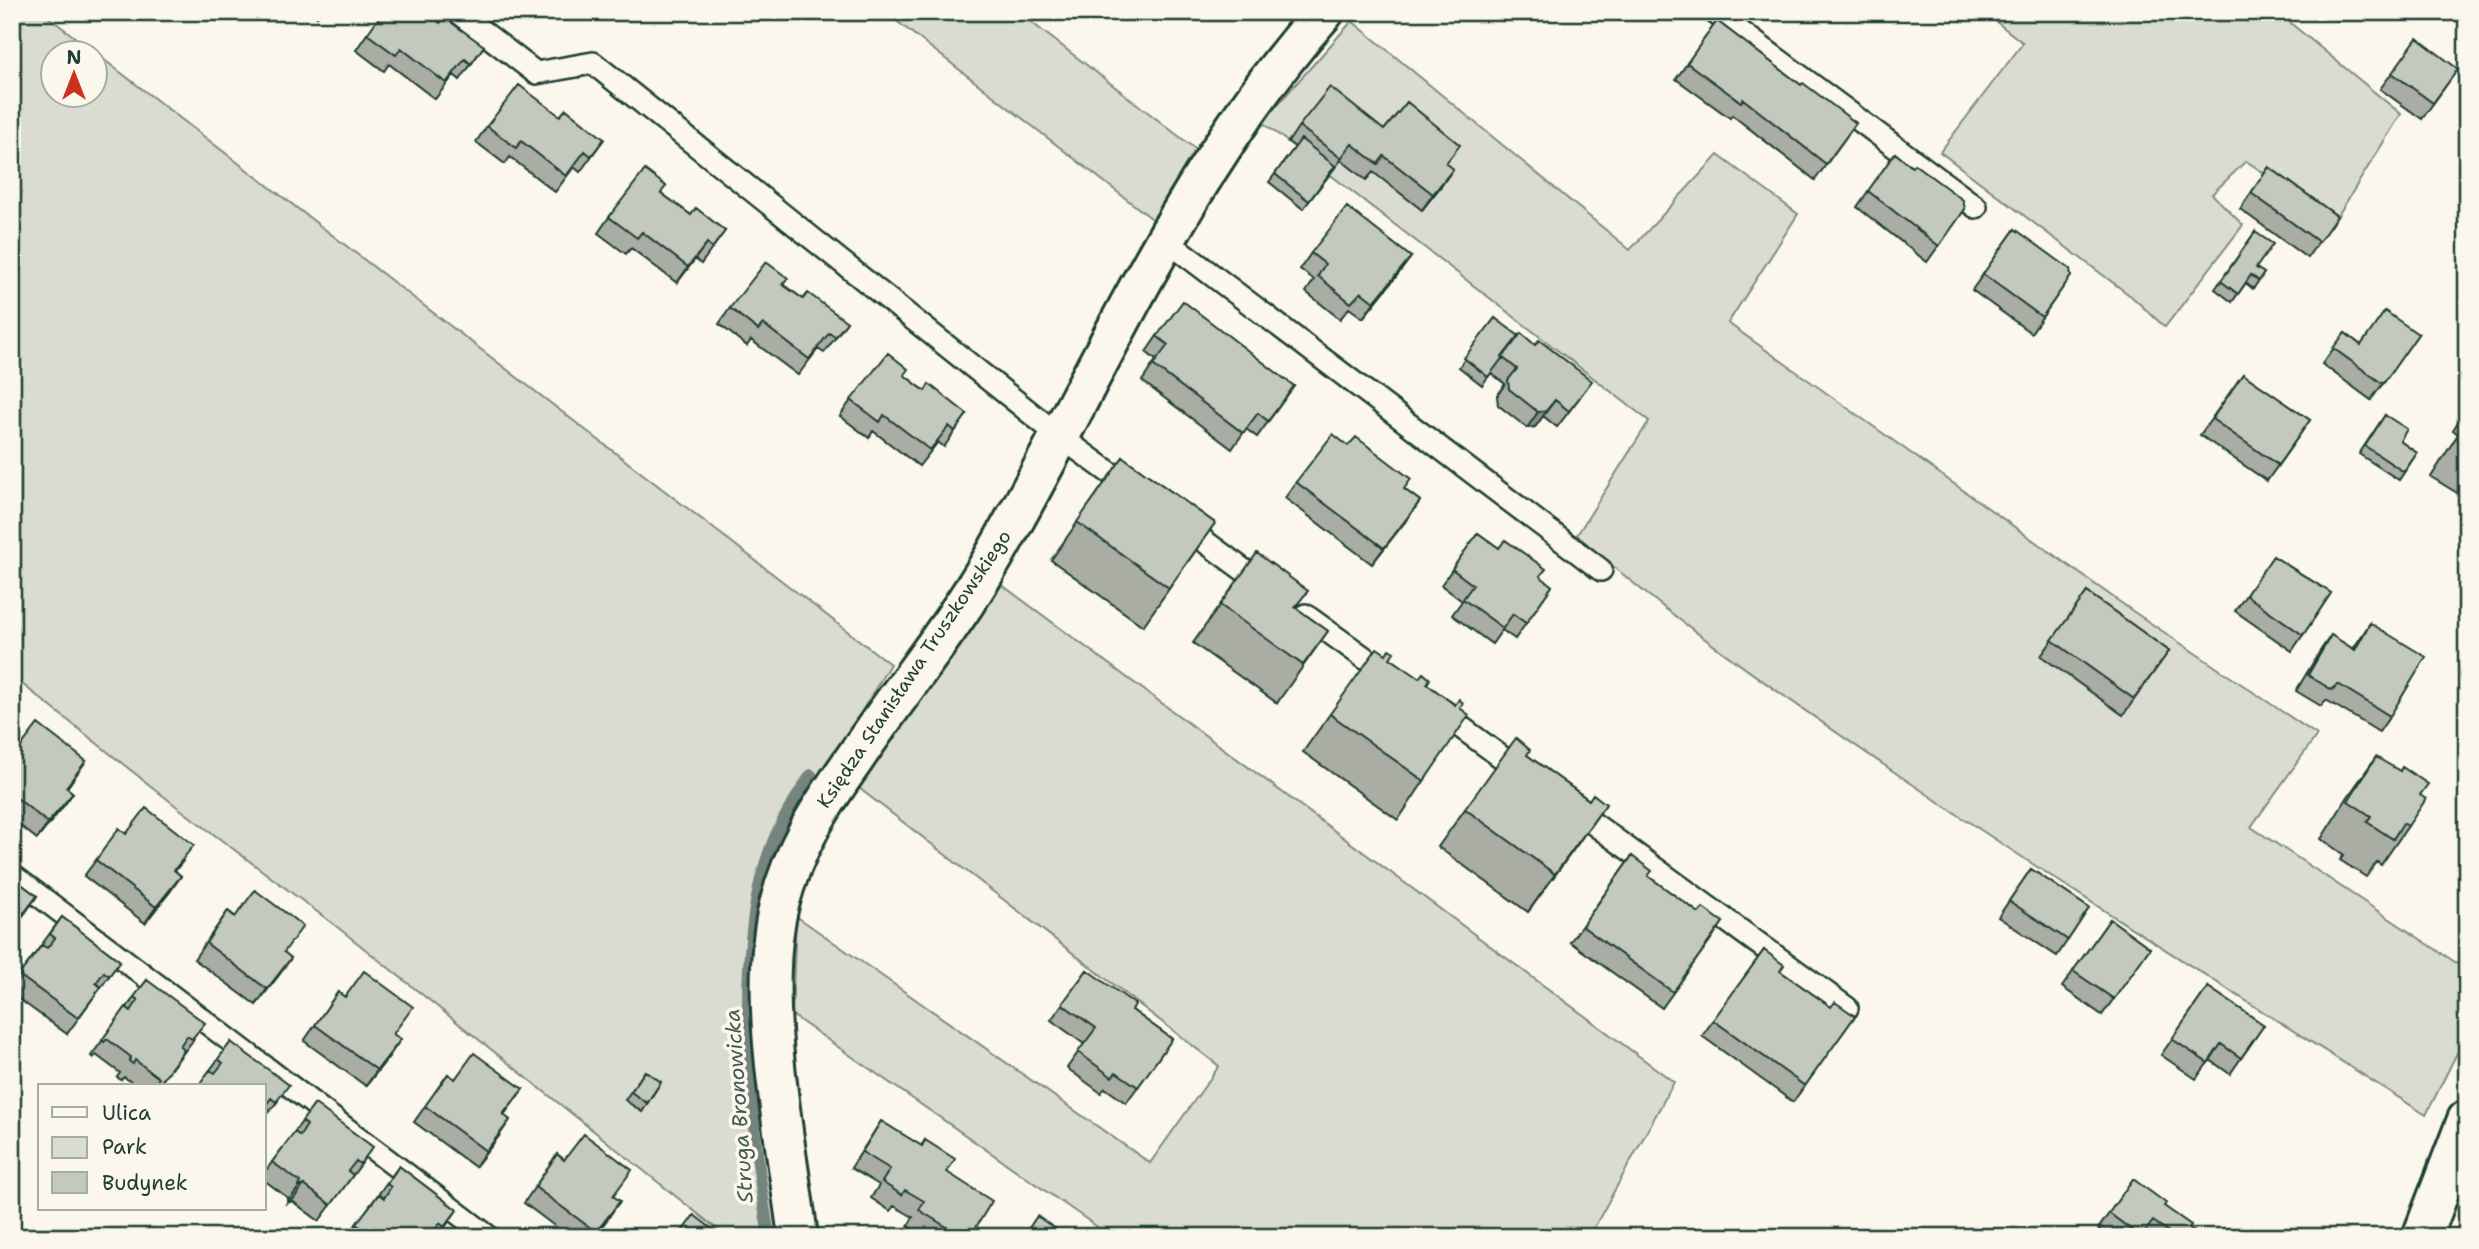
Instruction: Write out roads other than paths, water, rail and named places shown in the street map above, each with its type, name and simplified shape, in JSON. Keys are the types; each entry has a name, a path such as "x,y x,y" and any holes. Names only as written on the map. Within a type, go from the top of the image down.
{"street":[{"name":"Księdza Stanisława Truszkowskiego","path":"800,1235 774,1027 771,966 778,907 801,840 991,560 1166,240 1224,144 1283,58 1324,12"},
{"path":"2422,1237 2467,1120"}],"lane":[{"path":"457,12 536,73 593,63 1058,435 1847,1008"},
{"path":"1714,12 1976,207"},
{"path":"1166,240 1601,570"},
{"path":"12,875 489,1237"}],"waterway":[{"name":"Struga Bronowicka","path":"769,1237 751,1094 748,988 751,938 758,891 770,850 783,821 811,775"}]}
